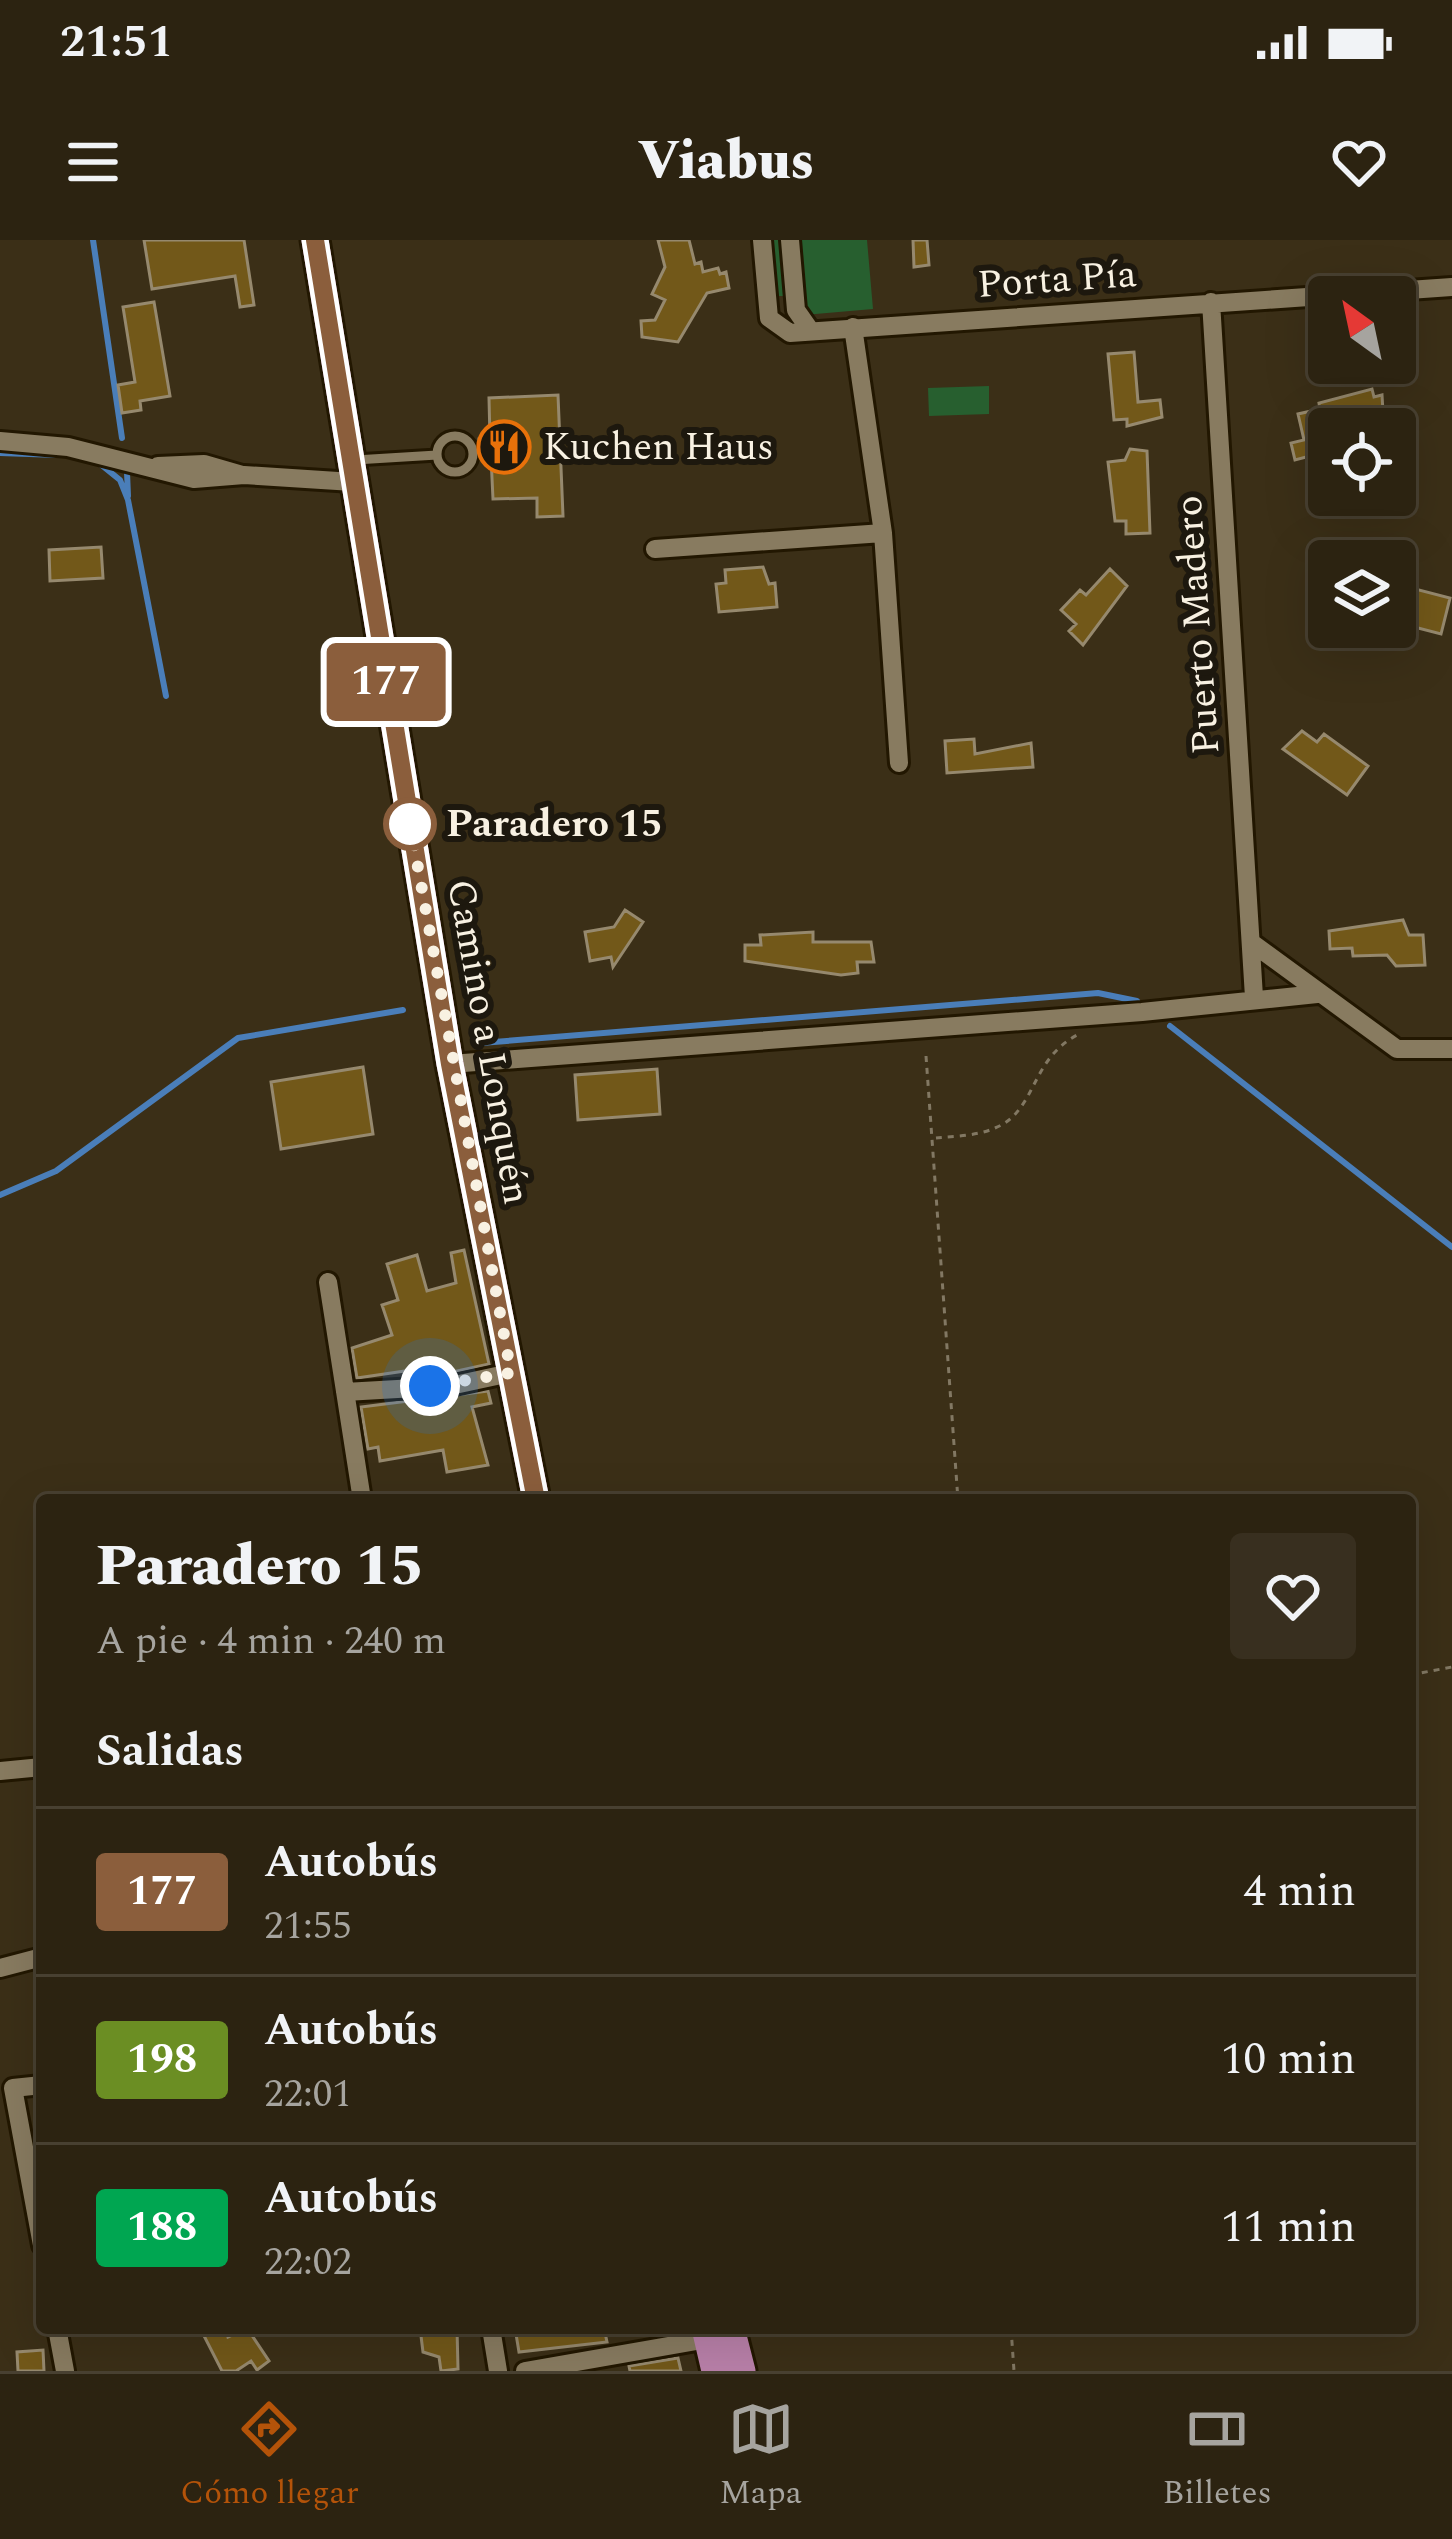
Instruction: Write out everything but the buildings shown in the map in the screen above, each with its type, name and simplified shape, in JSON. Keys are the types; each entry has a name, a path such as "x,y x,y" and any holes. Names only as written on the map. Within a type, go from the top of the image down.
{"main road":[{"name":"Camino a Lonquén","path":"315,240 450,1064 535,1494"},
{"path":"715,2334 715,2371"},
{"path":"716,2334 742,2371"}],"street":[{"path":"762,240 769,318 783,332 810,330"},
{"path":"790,240 796,310 810,330"},
{"name":"Porta Pía","path":"810,330 1452,287"},
{"name":"Puerto Madero","path":"1211,302 1254,997"},
{"path":"853,327 883,533 899,763"},
{"path":"0,441 68,447 194,479 351,471"},
{"path":"655,549 883,533"},
{"path":"1252,943 1400,1050 1452,1049"},
{"path":"450,1064 1142,1012 1317,994"},
{"path":"328,1282 361,1494"},
{"path":"345,1392 450,1385 511,1373"},
{"path":"0,1771 36,1768"},
{"path":"0,1968 36,1959"},
{"path":"36,2086 13,2088 36,2213"},
{"path":"58,2334 65,2371"},
{"path":"492,2334 498,2371"},
{"path":"525,2371 705,2334"}],"lane":[{"path":"455,436 470,443 473,454 458,472 441,466 437,454 440,443 455,436"},
{"path":"351,471 437,454"}],"path":[{"path":"935,1138 982,1132 1012,1119 1026,1103 1041,1065 1068,1040 1089,1030"},
{"path":"926,1056 958,1494"},
{"path":"1416,1674 1452,1667"},
{"path":"1011,2334 1014,2371"}],"green space":[{"path":"768,240 785,240 784,296 775,296"},
{"path":"797,240 867,240 873,309 804,315"},
{"path":"989,386 989,414 929,416 928,388"}],"waterway":[{"path":"93,240 122,438"},
{"path":"0,453 58,455"},
{"path":"99,463 120,480 128,500 166,696"},
{"path":"127,472 128,496"},
{"path":"481,1043 1098,993 1137,1001"},
{"path":"0,1195 56,1171 238,1038 403,1010"},
{"path":"1170,1026 1452,1247"}],"bus line":[{"name":"177","path":"315,240 450,1064 535,1494"}],"place":[{"name":"Kuchen Haus","path":"504,447"},
{"name":"Paradero 15","path":"410,824"}],"route":[{"path":"410,824 450,1064 511,1373 430,1386"}]}
